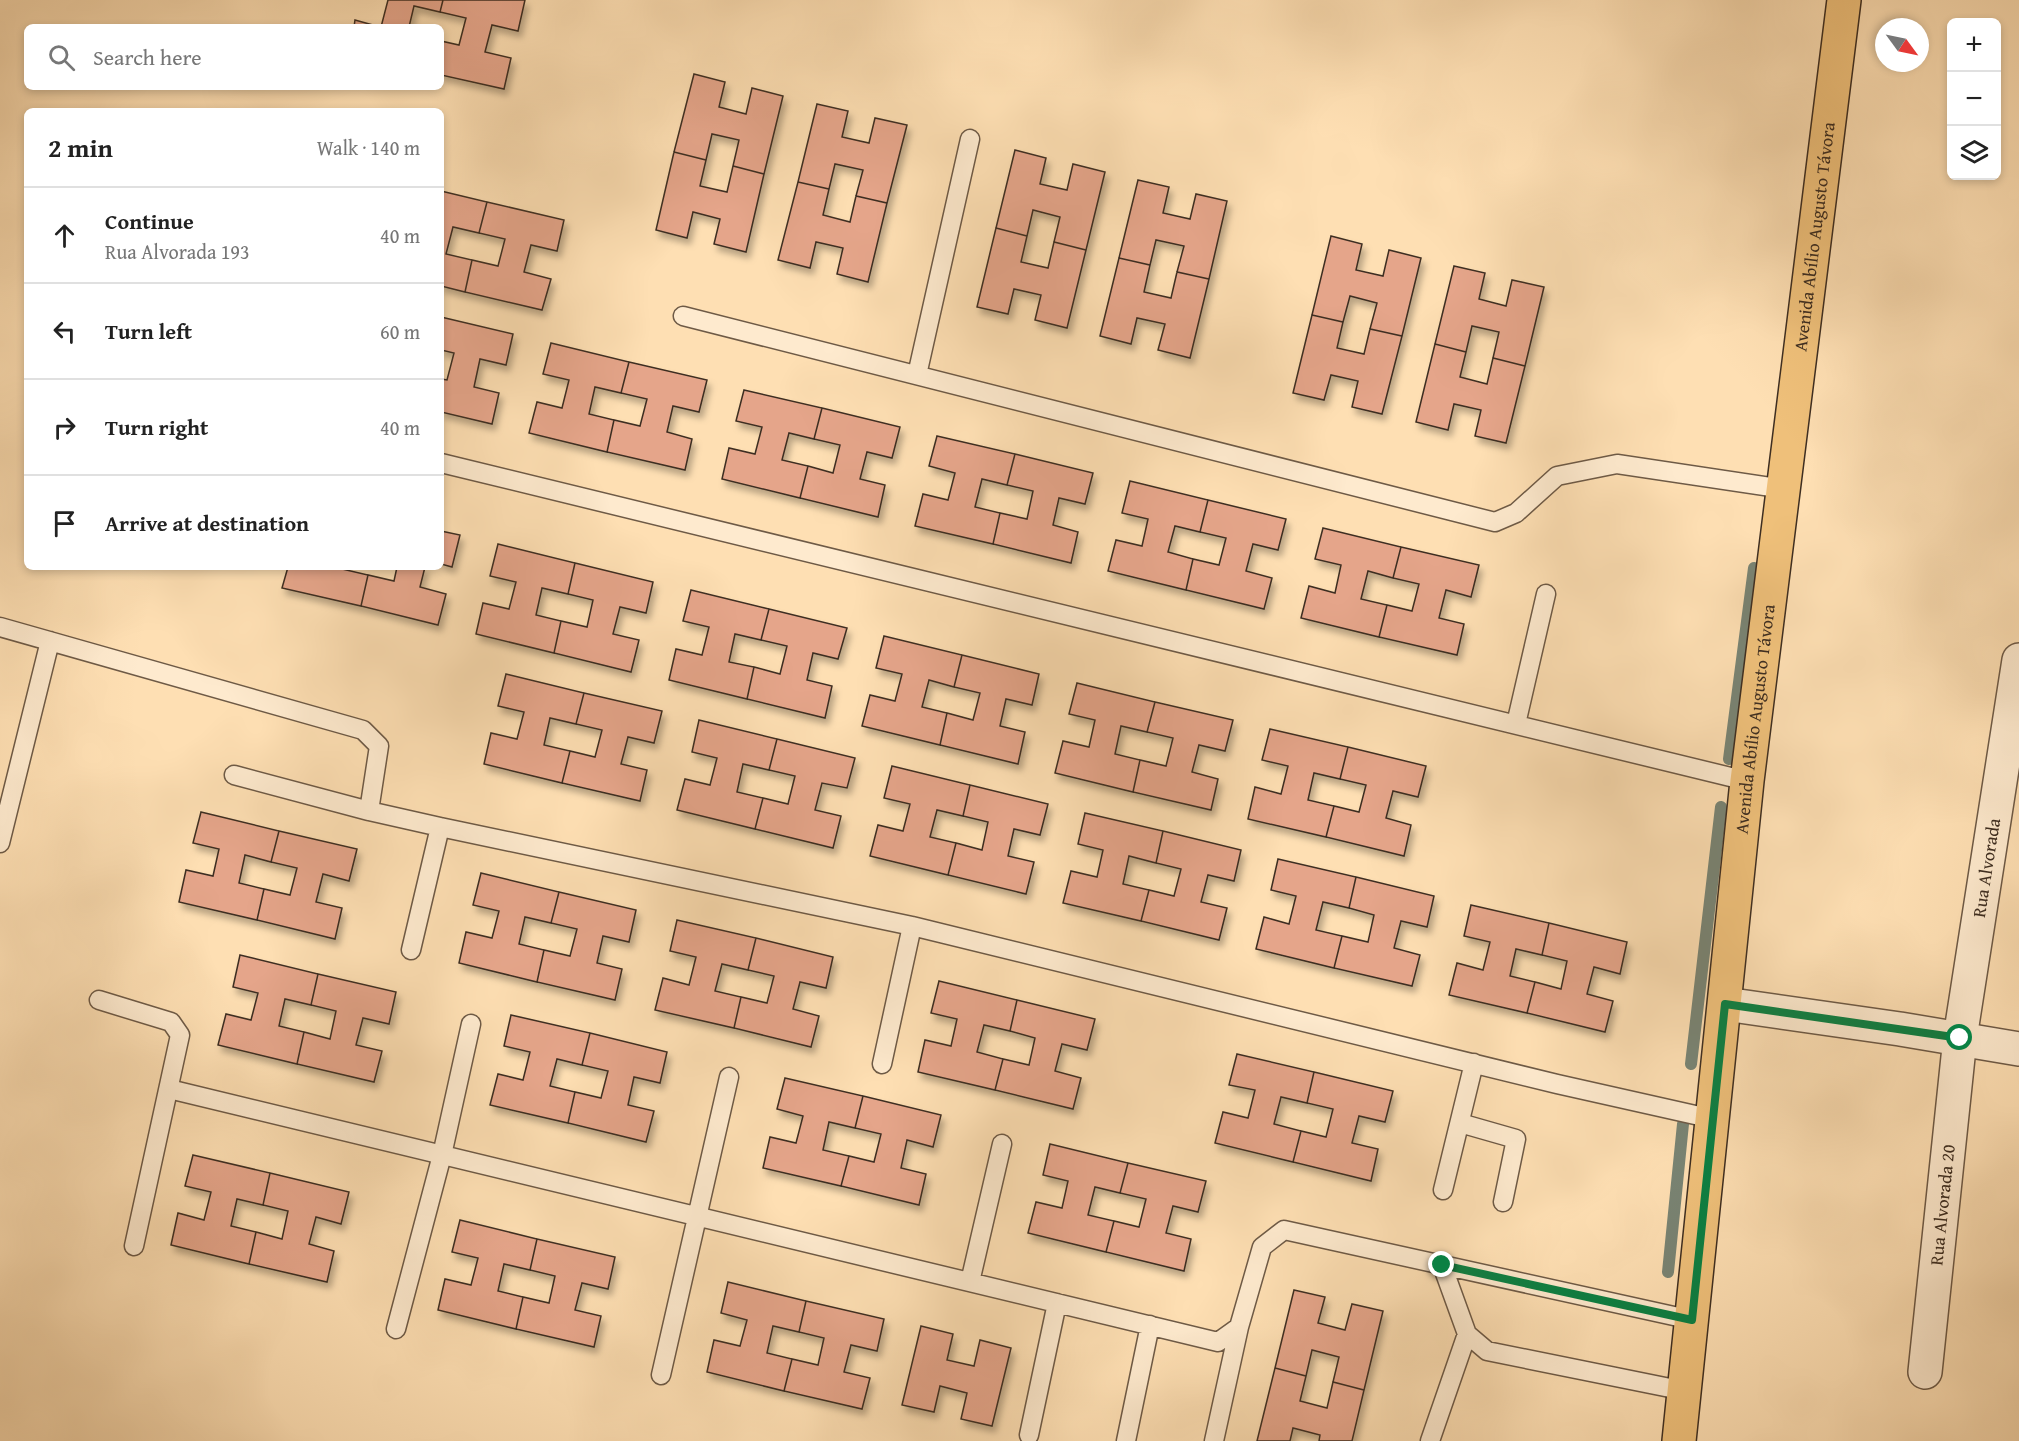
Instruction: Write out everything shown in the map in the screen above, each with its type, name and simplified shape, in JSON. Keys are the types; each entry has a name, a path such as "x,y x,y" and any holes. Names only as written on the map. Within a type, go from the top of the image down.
{"main road":[{"name":"Avenida Abílio Augusto Távora","path":"1679,1441 1747,781 1844,0"}],"street":[{"name":"Rua Alvorada","path":"1960,1038 2019,660"},
{"path":"1725,1004 1960,1038 2019,1049"},
{"name":"Rua Alvorada 20","path":"1925,1372 1960,1038"}],"lane":[{"path":"917,375 970,139"},
{"path":"683,316 1495,522 1516,513 1557,476 1617,464 1784,489"},
{"path":"444,464 1747,781"},
{"path":"1515,724 1546,594"},
{"path":"0,627 363,730 379,747 369,811"},
{"path":"0,843 50,641"},
{"path":"234,775 369,811 440,827 912,926 1713,1119"},
{"path":"411,950 440,827"},
{"path":"882,1064 912,926"},
{"path":"99,1000 171,1022 180,1035 134,1246"},
{"path":"396,1329 442,1155 471,1024"},
{"path":"1443,1190 1474,1063"},
{"path":"661,1376 729,1077"},
{"path":"169,1089 1218,1342 1239,1328"},
{"path":"1460,1124 1516,1139 1503,1202"},
{"path":"970,1282 1002,1144"},
{"path":"1214,1441 1239,1328 1262,1247 1284,1230 1692,1320"},
{"path":"1442,1265 1467,1334 1487,1351 1685,1391"},
{"path":"1029,1435 1057,1303"},
{"path":"1126,1441 1150,1325"},
{"path":"1430,1441 1467,1334"}],"building":[{"path":"388,0 443,0 440,12 414,6 410,24 382,24"},
{"path":"443,0 525,0 518,31 492,25 485,52 511,58 504,89 444,76 444,42 459,45 466,18 440,12"},
{"path":"355,20 369,24 354,24"},
{"path":"694,74 725,82 719,107 746,114 752,88 783,96 764,174 733,166 739,140 712,134 706,160 674,152"},
{"path":"817,104 848,111 842,137 869,143 875,118 907,125 887,203 856,196 863,170 835,164 829,189 798,182"},
{"path":"1015,150 1046,158 1040,184 1067,190 1073,164 1105,172 1086,250 1054,242 1060,217 1033,210 1027,236 996,228"},
{"path":"674,152 706,160 700,186 727,192 733,166 764,174 746,252 714,244 720,219 693,212 687,238 656,230"},
{"path":"1138,180 1169,187 1163,213 1190,219 1196,194 1227,201 1209,279 1177,272 1184,246 1156,240 1150,265 1119,258"},
{"path":"798,182 829,189 823,215 850,222 856,196 887,203 868,282 837,274 843,248 816,242 810,268 778,260"},
{"path":"444,192 487,202 479,233 453,227 446,254 472,260 465,292 444,287"},
{"path":"487,202 564,220 557,251 531,245 524,272 551,279 542,310 465,292 472,260 498,266 505,239 479,233"},
{"path":"996,228 1027,236 1021,262 1048,268 1054,242 1086,250 1067,328 1035,320 1041,295 1014,289 1008,314 977,307"},
{"path":"1331,236 1362,244 1356,270 1383,276 1389,250 1421,258 1402,336 1370,329 1377,303 1350,296 1343,322 1312,315"},
{"path":"1119,258 1150,265 1144,292 1171,298 1177,272 1209,279 1190,358 1158,350 1165,324 1137,318 1131,344 1100,336"},
{"path":"1454,266 1485,273 1479,299 1506,306 1512,280 1544,287 1525,366 1493,358 1499,332 1472,326 1466,352 1435,344"},
{"path":"1312,315 1343,322 1337,348 1364,354 1370,329 1402,336 1382,414 1352,407 1358,381 1331,375 1324,400 1293,393"},
{"path":"444,318 513,334 506,365 480,359 474,387 499,393 492,424 444,413 444,380 447,380 454,353 444,351"},
{"path":"551,343 629,362 621,393 595,387 589,414 614,420 607,452 529,433 537,402 562,408 569,380 543,374"},
{"path":"1435,344 1466,352 1460,377 1487,384 1493,358 1525,366 1506,443 1475,436 1481,410 1454,404 1448,430 1416,422"},
{"path":"629,362 707,380 699,412 673,406 667,432 692,439 685,470 607,452 614,420 640,426 647,399 621,393"},
{"path":"744,390 822,408 814,439 789,433 782,460 808,466 800,498 722,479 729,448 755,454 762,427 736,421"},
{"path":"822,408 900,427 892,458 867,452 860,479 885,485 878,517 800,498 808,466 833,473 840,445 814,439"},
{"path":"937,436 1015,454 1007,485 982,479 975,507 1000,513 993,544 915,526 923,494 948,500 955,473 929,466"},
{"path":"1015,454 1093,473 1085,504 1059,498 1053,525 1078,532 1071,563 993,544 1000,513 1027,519 1033,491 1007,485"},
{"path":"1130,481 1208,500 1200,532 1175,526 1168,552 1193,559 1186,590 1108,571 1116,540 1142,546 1148,519 1122,513"},
{"path":"1208,500 1286,519 1278,550 1253,544 1246,571 1272,578 1264,609 1186,590 1193,559 1219,565 1226,538 1200,532"},
{"path":"1323,528 1401,547 1393,578 1368,571 1361,599 1387,605 1379,637 1301,618 1309,586 1335,593 1341,565 1315,559"},
{"path":"444,532 460,535 452,567 444,565"},
{"path":"498,544 575,563 568,594 542,588 536,615 561,621 554,653 476,634 483,603 509,609 516,582 490,576"},
{"path":"1401,547 1479,565 1471,597 1446,590 1439,618 1464,624 1457,655 1379,637 1387,605 1412,611 1419,584 1393,578"},
{"path":"575,563 653,582 646,613 620,607 613,634 639,640 631,672 554,653 561,621 587,627 593,600 568,594"},
{"path":"287,570 346,570 368,575 361,606 282,588"},
{"path":"396,570 424,570 420,587 446,594 438,625 361,606 368,575 394,581"},
{"path":"691,590 769,609 761,640 735,634 729,662 754,667 747,699 669,680 676,649 702,655 709,627 683,621"},
{"path":"769,609 847,628 838,659 813,653 807,680 832,686 825,718 747,699 754,667 780,674 787,646 761,640"},
{"path":"884,636 962,655 954,687 929,680 922,707 947,713 940,745 862,726 870,695 895,701 902,674 876,668"},
{"path":"962,655 1039,674 1032,705 1006,699 1000,726 1025,732 1018,764 940,745 947,713 973,720 980,693 954,687"},
{"path":"506,674 584,693 576,724 550,718 544,745 570,751 562,783 484,764 491,733 517,739 524,712 498,706"},
{"path":"1077,683 1155,702 1147,732 1121,726 1115,754 1140,760 1133,792 1055,773 1063,741 1089,747 1095,720 1069,714"},
{"path":"584,693 662,711 654,743 628,737 621,764 647,770 640,801 562,783 570,751 595,757 602,730 576,724"},
{"path":"1155,702 1233,720 1225,751 1199,745 1192,772 1218,779 1211,810 1133,792 1140,760 1166,766 1173,738 1147,732"},
{"path":"699,720 777,739 769,770 743,764 737,792 763,798 755,829 677,810 685,779 710,785 717,758 692,752"},
{"path":"1270,729 1348,747 1340,779 1314,773 1308,800 1334,806 1326,837 1248,819 1255,787 1281,794 1288,766 1262,760"},
{"path":"777,739 855,758 847,788 822,783 815,810 841,816 833,848 755,829 763,798 788,804 795,776 769,770"},
{"path":"1348,747 1426,766 1418,797 1393,791 1386,818 1411,825 1404,856 1326,837 1334,806 1359,812 1366,785 1340,779"},
{"path":"892,766 970,785 963,816 937,810 930,837 956,843 948,875 870,856 878,825 903,831 910,804 884,798"},
{"path":"970,785 1048,804 1040,835 1014,829 1008,856 1034,862 1026,894 948,875 956,843 982,850 988,822 963,816"},
{"path":"201,812 279,831 271,862 245,855 239,883 264,889 257,920 179,902 186,870 213,876 219,849 193,843"},
{"path":"1085,813 1163,831 1156,863 1129,856 1123,884 1149,890 1141,921 1063,903 1071,871 1097,877 1103,850 1078,844"},
{"path":"279,831 357,849 349,881 323,874 316,902 342,908 335,939 257,920 264,889 290,895 297,868 271,862"},
{"path":"1163,831 1241,850 1234,881 1208,875 1201,902 1227,908 1219,940 1141,921 1149,890 1174,896 1181,869 1156,863"},
{"path":"1278,859 1356,877 1349,908 1323,902 1316,930 1342,936 1334,968 1256,949 1264,917 1289,924 1296,896 1271,890"},
{"path":"481,873 559,892 551,923 525,917 519,944 544,950 537,982 459,963 466,932 492,938 499,911 473,905"},
{"path":"1356,877 1434,896 1427,927 1401,921 1394,948 1420,955 1412,986 1334,968 1342,936 1368,942 1374,915 1349,908"},
{"path":"559,892 636,910 629,942 603,936 597,963 622,969 615,1000 537,982 544,950 570,956 577,929 551,923"},
{"path":"1471,905 1549,923 1542,955 1516,949 1510,976 1535,982 1527,1013 1449,995 1457,963 1483,970 1490,942 1464,936"},
{"path":"677,920 756,938 748,970 722,964 715,991 741,997 734,1028 655,1010 663,978 689,985 696,957 670,951"},
{"path":"1549,923 1627,942 1620,974 1594,967 1587,994 1613,1001 1605,1032 1527,1013 1535,982 1561,989 1567,961 1542,955"},
{"path":"756,938 833,957 826,988 800,982 793,1009 819,1016 811,1047 734,1028 741,997 767,1003 774,976 748,970"},
{"path":"240,955 318,974 311,1005 285,999 279,1026 304,1032 297,1064 218,1045 226,1014 251,1020 258,993 233,987"},
{"path":"318,974 396,992 389,1024 363,1018 356,1045 382,1051 374,1082 297,1064 304,1032 330,1039 336,1011 311,1005"},
{"path":"939,981 1017,1000 1010,1031 984,1025 977,1052 1003,1059 995,1090 918,1072 925,1040 951,1046 957,1019 931,1013"},
{"path":"1017,1000 1095,1019 1087,1050 1062,1044 1055,1071 1081,1078 1073,1109 995,1090 1003,1059 1029,1065 1035,1038 1010,1031"},
{"path":"511,1015 590,1033 582,1065 557,1059 550,1086 575,1092 568,1123 490,1105 498,1074 523,1080 530,1052 504,1046"},
{"path":"590,1033 667,1052 660,1083 634,1077 628,1105 654,1111 646,1142 568,1123 575,1092 601,1098 608,1071 582,1065"},
{"path":"1237,1054 1314,1072 1307,1103 1281,1097 1274,1124 1301,1131 1293,1162 1215,1143 1223,1112 1248,1118 1255,1090 1229,1085"},
{"path":"1314,1072 1393,1091 1385,1122 1359,1116 1352,1143 1378,1149 1371,1181 1293,1162 1301,1131 1326,1137 1333,1109 1307,1103"},
{"path":"785,1078 863,1096 855,1128 829,1122 823,1150 849,1156 841,1186 763,1168 770,1137 796,1143 803,1116 777,1109"},
{"path":"863,1096 941,1115 933,1147 907,1140 901,1168 926,1174 919,1205 841,1186 849,1156 874,1162 881,1134 855,1128"},
{"path":"1050,1144 1128,1163 1120,1193 1095,1187 1088,1215 1114,1221 1106,1252 1028,1233 1036,1202 1062,1208 1068,1181 1043,1175"},
{"path":"193,1155 270,1173 263,1205 237,1199 231,1226 256,1232 249,1264 171,1245 178,1213 204,1220 211,1192 185,1186"},
{"path":"1128,1163 1206,1181 1198,1212 1173,1206 1166,1233 1191,1239 1184,1271 1106,1252 1114,1221 1139,1227 1146,1199 1120,1193"},
{"path":"270,1173 349,1192 341,1224 316,1217 309,1244 334,1251 327,1282 249,1264 256,1232 282,1239 288,1211 263,1205"},
{"path":"460,1220 537,1239 530,1270 504,1264 498,1291 523,1297 516,1329 438,1310 445,1279 471,1285 478,1258 452,1252"},
{"path":"537,1239 615,1257 608,1289 582,1283 575,1310 601,1316 594,1347 516,1329 523,1297 549,1303 555,1276 530,1270"},
{"path":"728,1282 806,1301 799,1332 773,1326 767,1353 792,1359 784,1391 707,1372 714,1340 740,1346 747,1320 721,1313"},
{"path":"1294,1290 1325,1297 1318,1323 1345,1330 1352,1304 1383,1311 1364,1390 1333,1382 1339,1357 1312,1350 1306,1376 1275,1368"},
{"path":"806,1301 884,1319 877,1351 851,1345 844,1372 870,1378 862,1409 784,1391 792,1359 818,1365 824,1338 799,1332"},
{"path":"921,1326 953,1334 947,1360 974,1366 980,1340 1011,1348 992,1426 961,1419 967,1393 940,1386 934,1412 902,1405"},
{"path":"1275,1368 1306,1376 1300,1401 1327,1408 1333,1382 1364,1390 1352,1441 1319,1441 1320,1435 1293,1428 1290,1441 1257,1441"}],"waterway":[{"path":"1729,759 1754,568"},
{"path":"1691,1064 1721,807"},
{"path":"1668,1272 1683,1124"}],"route":[{"path":"1442,1265 1692,1320 1725,1004 1960,1038"}]}
